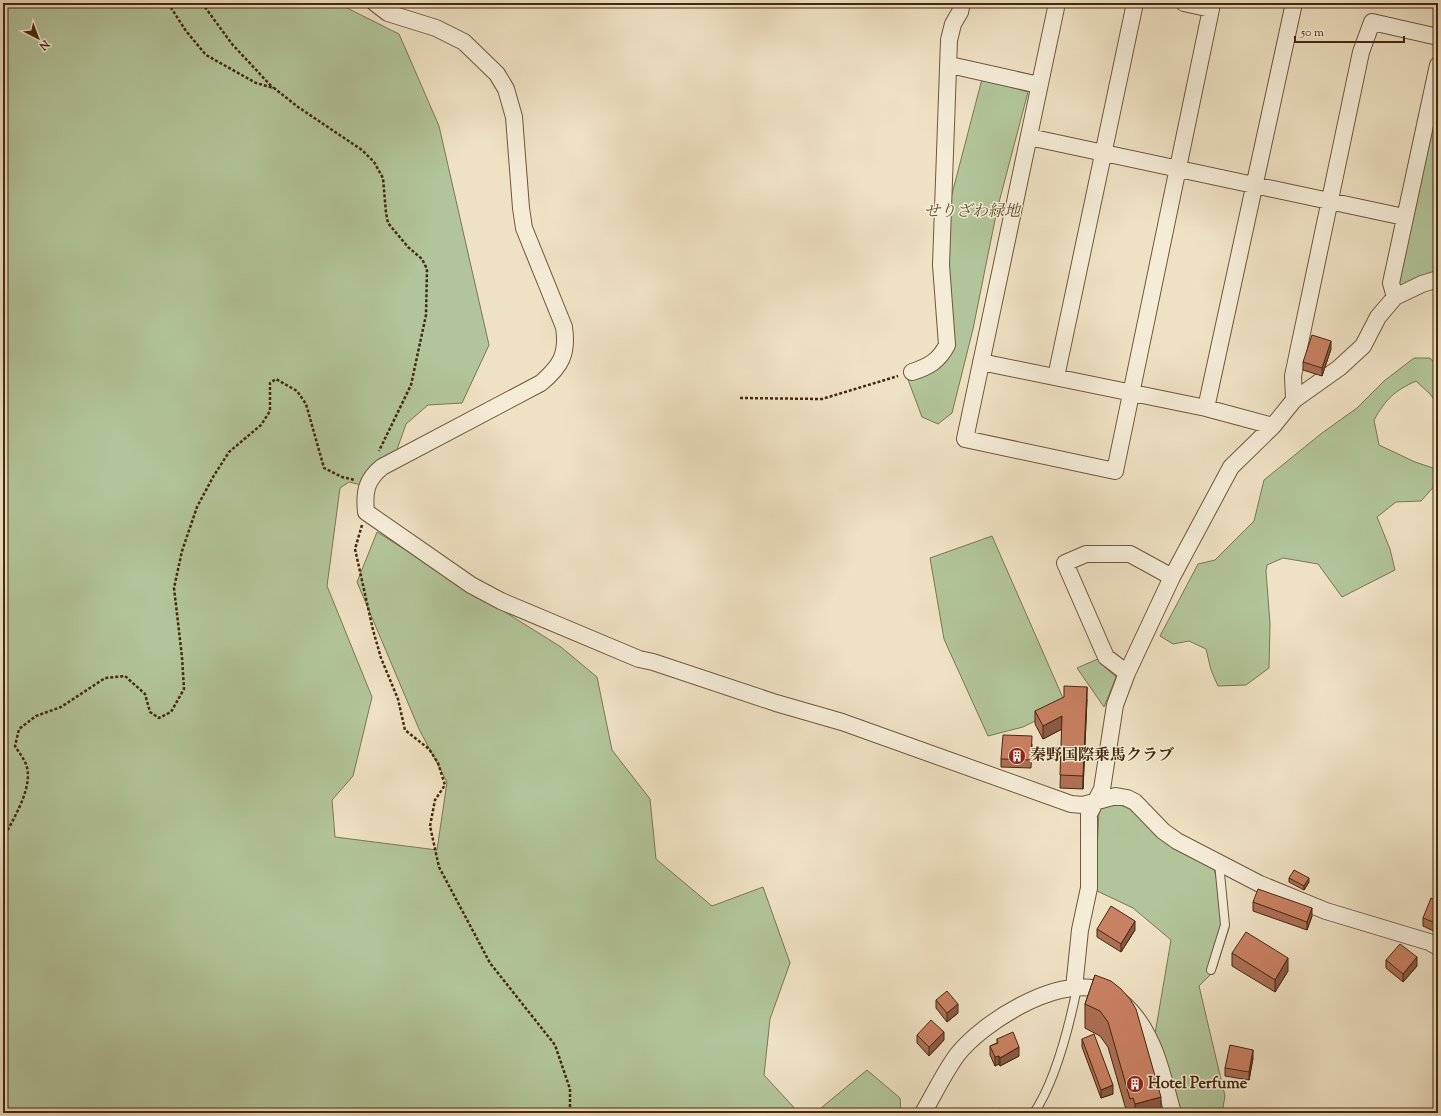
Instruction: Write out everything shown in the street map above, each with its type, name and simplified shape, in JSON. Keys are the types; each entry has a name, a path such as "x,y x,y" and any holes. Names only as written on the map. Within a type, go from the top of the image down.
{"street":[{"path":"375,3 388,13 436,28 464,42 489,64 503,84 510,101 514,117 524,228 564,327 566,340 564,356 559,365 541,383 382,467 370,479 365,502 366,512 471,585 501,601 639,659 660,664 776,703 842,722 1071,804 1083,805 1116,796 1127,798 1146,812 1163,831 1260,884 1326,911 1429,942 1438,947"},
{"path":"912,372 929,366 942,356 947,345 941,265 943,188 950,65 949,40 953,24 960,12 962,3"},
{"path":"1057,3 965,439 1115,471 1211,9 1184,3"},
{"path":"1056,377 1135,3"},
{"path":"1206,408 1294,3"},
{"path":"1294,400 1292,376 1361,52 1372,22 1438,37"},
{"path":"950,65 1039,85"},
{"path":"1395,297 1392,283 1404,217 1438,65"},
{"path":"1029,137 1404,217"},
{"path":"1076,988 1080,930 1089,888 1089,814 1102,789 1115,705 1127,672 1172,577 1231,467 1273,426 1294,400 1339,368 1363,346 1378,317 1395,297 1422,284 1438,279"},
{"path":"981,362 1206,408 1273,426"},
{"path":"1127,672 1106,657 1065,563 1086,554 1130,554 1172,577"},
{"path":"923,1113 957,1055 983,1031 1019,1007 1038,998 1076,988 1096,989 1107,993 1118,1000 1134,1015 1153,1044 1173,1113"}],"lane":[{"path":"1211,970 1225,926 1219,862"},
{"path":"1034,1113 1054,1075 1076,988"}],"path":[{"path":"168,3 186,31 206,55 256,83 274,88"},
{"path":"3,839 21,805 28,776 26,762 15,746 19,729 36,716 61,706 105,678 125,676 145,694 150,712 159,718 171,712 184,689 174,588 182,551 197,507 213,477 229,452 261,425 270,411 270,383 276,379 282,381 297,391 306,404 324,468 342,477 370,479 387,432 411,385 426,315 427,269 422,259 408,247 388,223 383,178 374,162 362,150 298,107 274,88 232,44 202,3"},
{"path":"740,398 822,399 912,372"},
{"path":"366,512 355,549 373,630 398,700 405,730 429,749 438,763 445,784 435,800 430,826 440,867 490,963 555,1045 570,1089 570,1113"}],"green space":[{"path":"3,3 337,3 399,34 439,126 489,345 462,403 428,405 406,424 393,461 369,487 349,482 340,488 327,586 372,697 353,776 332,800 335,837 437,850 447,782 419,729 357,582 377,532 561,647 597,677 612,750 650,799 656,859 712,906 763,887 790,963 770,1019 764,1075 799,1113 3,1113"},
{"path":"1438,75 1438,273 1400,290 1395,285"},
{"name":"せりざわ緑地","path":"982,79 1028,92 997,210 973,329 952,413 938,424 922,417 907,377 943,359 947,213"},
{"path":"1414,358 1430,358 1438,367 1438,405 1430,394 1416,381 1402,388 1391,396 1374,420 1379,445 1415,462 1436,469 1437,483 1421,501 1396,502 1377,517 1390,549 1395,570 1342,597 1318,564 1283,558 1267,565 1266,571 1270,624 1269,668 1246,685 1218,686 1211,670 1206,649 1189,641 1173,644 1160,636 1198,564 1215,560 1254,521 1264,480 1322,433 1357,408 1384,381"},
{"path":"992,536 1063,698 1059,709 1023,727 988,736 944,639 930,558"},
{"path":"1100,658 1105,667 1116,677 1104,707 1077,668"},
{"path":"1111,802 1135,812 1149,820 1213,865 1229,928 1216,969 1199,986 1225,1096 1222,1113 1181,1113 1155,1034 1171,940 1133,908 1095,890 1099,811"},
{"path":"867,1070 900,1098 901,1113 815,1113"}],"building":[{"path":"1312,335 1331,341 1322,368 1303,362"},
{"path":"1064,686 1087,687 1083,776 1060,775 1062,716 1043,726 1035,711 1064,697"},
{"name":"秦野国際乗馬クラブ","path":"1003,735 1032,736 1031,760 1001,759"},
{"path":"1294,870 1309,878 1304,886 1289,878"},
{"path":"1258,889 1312,908 1307,922 1253,902"},
{"path":"1431,898 1438,901 1438,924 1423,918"},
{"path":"1111,906 1135,921 1121,944 1097,929"},
{"path":"1246,932 1288,958 1275,980 1232,953"},
{"path":"1400,944 1417,957 1403,974 1386,960"},
{"path":"1095,975 1111,981 1121,989 1136,1009 1161,1097 1135,1104 1133,1098 1130,1099 1108,1022 1100,1011 1085,1004"},
{"path":"947,991 958,1004 947,1013 936,1000"},
{"path":"931,1020 944,1032 929,1047 917,1035"},
{"path":"1013,1032 1019,1047 1000,1058 999,1056 995,1057 990,1046 998,1043 997,1039"},
{"path":"1094,1034 1113,1085 1101,1090 1082,1039"},
{"path":"1230,1045 1253,1050 1249,1072 1225,1068"},
{"path":"992,1108 1001,1113 989,1113"}],"place":[{"name":"秦野国際乗馬クラブ","path":"1017,756"},
{"name":"Hotel Perfume","path":"1135,1084"}]}
